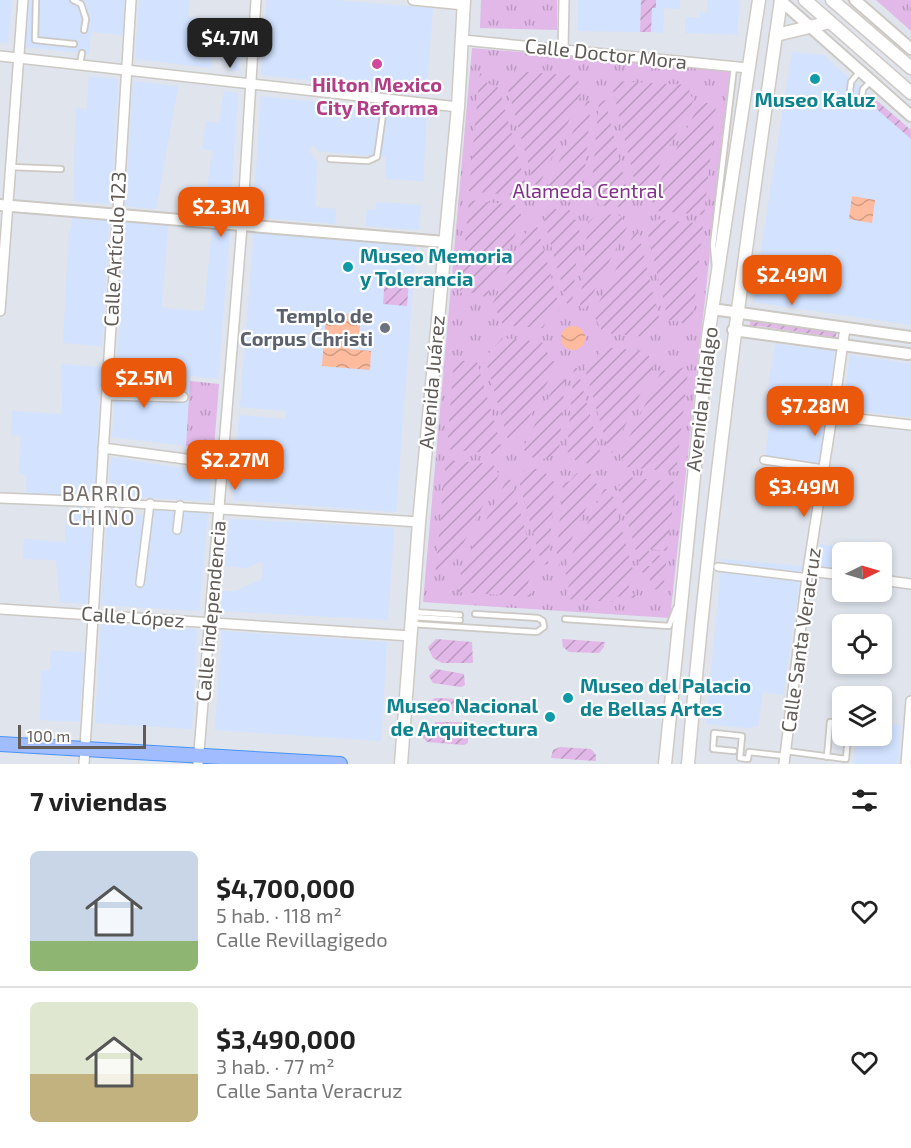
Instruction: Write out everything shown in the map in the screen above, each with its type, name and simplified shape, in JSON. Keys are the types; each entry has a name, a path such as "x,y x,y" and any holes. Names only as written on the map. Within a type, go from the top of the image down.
{"main road":[{"name":"Avenida Hidalgo","path":"688,764 709,536 735,312 781,0"},
{"path":"805,0 911,93"},
{"path":"832,0 911,68"},
{"name":"Avenida Juárez","path":"401,764 419,522 458,108 464,2"},
{"name":"Avenida Hidalgo","path":"665,764 712,309 758,2"},
{"path":"776,35 830,22"},
{"path":"0,744 85,749 199,760 340,764"}],"street":[{"path":"0,311 4,206 11,167 23,0"},
{"name":"Calle Artículo 123","path":"84,764 131,0"},
{"name":"Calle Independencia","path":"199,760 242,226 256,0"},
{"path":"413,0 464,2"},
{"path":"563,50 564,0"},
{"path":"781,0 911,116"},
{"path":"855,0 911,49"},
{"name":"Calle Doctor Mora","path":"463,40 748,68"},
{"path":"0,56 458,108"},
{"path":"4,206 445,242"},
{"path":"712,309 911,337"},
{"name":"Calle Santa Veracruz","path":"785,757 805,574 824,469 845,328"},
{"path":"733,330 908,354"},
{"path":"107,395 183,397"},
{"path":"833,408 911,425"},
{"path":"103,448 223,464"},
{"path":"764,460 824,469"},
{"path":"0,498 150,503 419,522"},
{"path":"140,583 150,503"},
{"path":"177,530 180,505"},
{"path":"718,567 832,575"},
{"path":"892,581 911,584"},
{"name":"Calle López","path":"0,609 209,623 412,623"},
{"path":"906,764 911,701"}],"lane":[{"path":"36,0 35,40 74,44"},
{"path":"73,0 81,4 86,19 84,30"},
{"path":"80,65 82,53"},
{"path":"716,283 713,245 734,67"},
{"path":"850,91 851,82 860,72"},
{"path":"862,96 863,89 871,81"},
{"path":"330,159 368,161 377,157 385,100"},
{"path":"11,167 61,169"},
{"path":"565,620 669,626 681,595"},
{"path":"412,623 537,632 544,627 543,621 538,618 475,614"},
{"path":"412,623 460,618"},
{"path":"827,757 830,722 832,722"},
{"path":"734,751 712,749 714,733 742,736 740,758 748,759 749,752 785,757 846,759 847,746"}],"shaded area":[{"path":"0,0 12,0 8,44 0,43"},
{"path":"28,0 125,0 123,35 91,32 89,54 25,47"},
{"path":"139,0 189,0 188,17 215,20 211,68 135,59"},
{"name":"Hilton Mexico City Reforma","path":"267,0 336,0 433,8 426,93 261,75"},
{"path":"578,0 641,0 640,32 578,31"},
{"path":"656,0 680,0 679,9 664,8 663,33 651,32 652,8 656,7"},
{"path":"708,0 740,0 737,35 685,33 685,17 700,18 700,12 707,13"},
{"path":"233,21 243,22 239,71 230,70"},
{"path":"792,52 823,55 911,131 911,325 753,302"},
{"path":"89,76 118,79 111,204 73,201 76,108 87,109"},
{"path":"133,81 178,86 156,209 125,206"},
{"path":"224,91 238,93 230,215 203,213 213,151 202,149 206,121 219,123"},
{"path":"261,96 427,114 423,181 385,179 386,157 318,151 313,145 308,150 317,161 315,207 336,209 335,224 253,217"},
{"path":"379,202 421,205 419,230 365,226 367,209 375,210"},
{"path":"73,218 109,221 102,346 63,343 69,233"},
{"path":"126,222 168,225 162,307 175,309 204,311 212,229 230,230 218,379 190,376 186,446 112,437"},
{"path":"254,232 416,246 396,512 233,500 239,415 286,419 286,411 240,407"},
{"path":"775,344 835,351 820,466 765,458 771,413 766,412 765,408"},
{"path":"850,355 911,364 911,417 843,409"},
{"path":"61,364 101,367 94,495 26,494 26,475 19,474 21,436 11,435 12,411 62,414"},
{"path":"111,457 211,473 209,501 108,496"},
{"path":"763,467 785,471 780,508 759,505"},
{"path":"74,506 93,509 87,604 60,602 56,560 23,559 24,539 65,542 65,525 73,525"},
{"path":"152,510 208,512 199,611 101,605 107,513 146,515 136,584 142,585"},
{"path":"230,519 394,528 388,620 221,611 223,591 235,591 262,579 263,564 260,562 247,568 225,566"},
{"path":"820,544 832,546 832,570 817,568"},
{"path":"722,559 802,566 783,695 763,692 758,726 748,728 706,724"},
{"path":"101,624 197,629 192,729 95,723"},
{"path":"222,631 387,642 381,741 215,730"},
{"path":"51,651 84,652 79,722 40,720 41,670 50,670"},
{"path":"892,724 901,725 898,764 854,764 855,746 892,746"}],"green space":[{"path":"481,0 557,0 557,30 480,28"},
{"path":"641,0 656,0 656,8 652,8 651,32 640,32"},
{"path":"876,0 911,0 911,31"},
{"name":"Alameda Central","path":"472,48 730,70 670,618 423,602"},
{"path":"514,71 579,76 578,86 581,95 539,185 534,184 507,86 513,80"},
{"path":"480,72 487,83 499,88 526,186 517,196 469,191"},
{"path":"614,81 690,85 689,93 694,100 644,195 638,195 613,90"},
{"path":"869,94 911,130 911,139 865,99"},
{"path":"717,95 704,215 657,211 651,199 700,103 709,103"},
{"path":"605,100 629,198 622,207 599,205 591,194 599,102"},
{"path":"587,101 591,101 583,193 571,202 553,200 547,188"},
{"path":"469,200 515,205 523,218 486,297 469,292 460,293"},
{"path":"552,209 570,210 573,218 580,223 572,306 568,307 544,219"},
{"path":"599,213 621,216 627,227 585,309 580,307 588,222"},
{"path":"657,219 703,224 692,325 689,328 681,322 668,320 647,230"},
{"path":"531,222 536,222 560,309 547,320 543,328 503,325 493,303"},
{"path":"635,232 638,232 660,322 649,331 647,337 603,333 593,314"},
{"path":"385,277 409,279 407,306 383,304"},
{"path":"751,318 837,330 835,341 832,337 759,326 749,328"},
{"path":"502,338 542,342 550,358 557,364 515,444 509,443 485,358"},
{"path":"602,347 646,351 654,365 612,453 609,452 584,366 598,355"},
{"path":"454,360 477,362 501,446 495,454 447,449"},
{"path":"566,367 559,450 546,459 529,457 523,448"},
{"path":"685,367 688,371 676,472 627,467 620,456 662,370 670,372"},
{"path":"574,368 577,368 601,455 592,464 577,462 567,451"},
{"path":"190,381 219,384 214,448 186,446"},
{"path":"446,460 493,464 499,475 452,565 441,568 435,577"},
{"path":"528,468 544,470 550,480 555,482 548,564 542,565 518,478"},
{"path":"577,473 591,474 597,485 559,566 556,564 563,483 570,481"},
{"path":"626,477 676,482 667,551 649,549 648,566 652,566 653,555 667,556 663,590 651,589 650,578 642,572 618,487"},
{"path":"507,479 511,480 536,568 528,582 532,597 457,592 463,582 460,571"},
{"path":"604,489 611,489 634,574 629,586 638,596 637,604 633,603 633,598 614,596 613,602 565,599 570,582 564,571"},
{"path":"436,639 472,642 473,663 442,663 433,658 428,647"},
{"path":"562,639 605,642 599,653 569,652 563,647"},
{"path":"436,669 464,674 465,685 461,687 433,683 429,676"},
{"path":"435,698 461,699 463,711 445,711 445,714 430,713 428,703"},
{"path":"436,722 466,722 468,724 468,743 464,745 427,742 423,738 423,731"},
{"path":"560,747 591,749 596,755 596,761 551,758 553,750"}],"water":[{"path":"852,196 875,200 872,223 849,219"},
{"path":"326,313 361,315 359,339 349,338 349,349 371,351 370,370 322,366"},
{"path":"573,326 582,329 585,338 582,347 573,350 564,347 561,338 564,329"}],"place":[{"name":"Hilton Mexico City Reforma","path":"377,64"},
{"name":"Museo Kaluz","path":"815,79"},
{"name":"Museo Memoria y Tolerancia","path":"348,267"},
{"name":"Templo de Corpus Christi","path":"385,328"},
{"name":"Museo del Palacio de Bellas Artes","path":"568,698"},
{"name":"Museo Nacional de Arquitectura","path":"550,717"}],"district":[{"name":"BARRIO CHINO","path":"102,506"}]}
